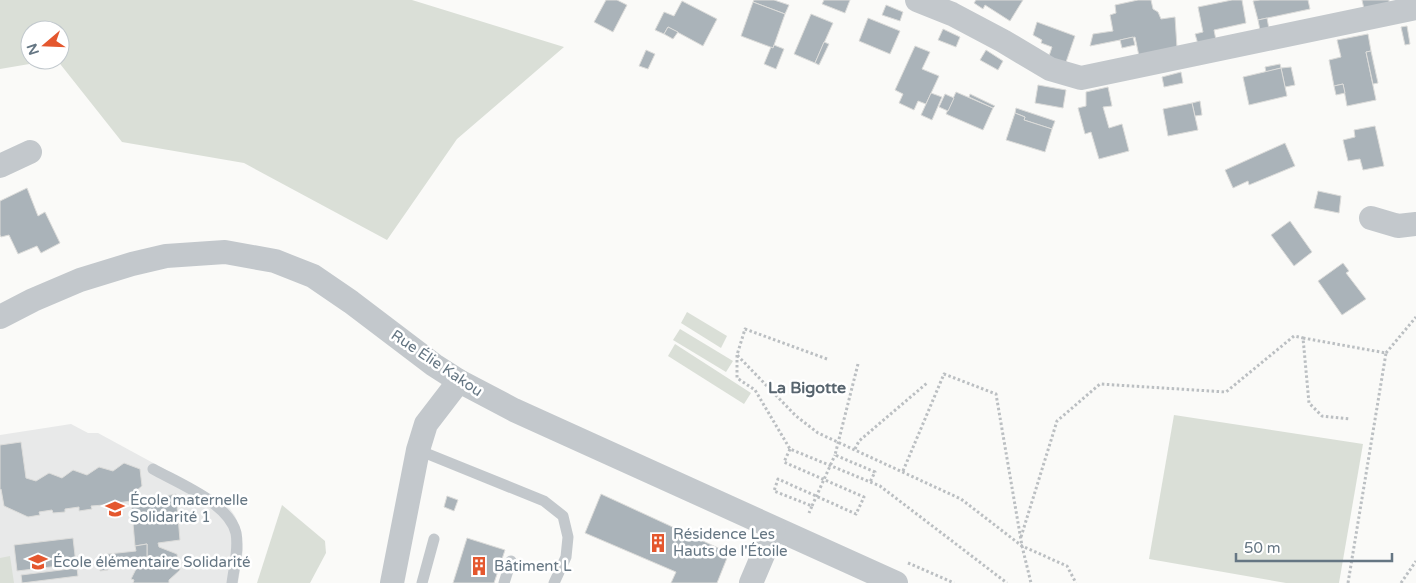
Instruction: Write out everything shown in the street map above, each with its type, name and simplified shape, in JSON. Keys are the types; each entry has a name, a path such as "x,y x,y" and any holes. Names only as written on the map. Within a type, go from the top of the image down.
{"street":[{"path":"917,0 961,19 1050,69 1080,78 1416,8"},
{"path":"0,166 30,152"},
{"path":"1372,218 1398,226 1416,224"},
{"name":"Rue Élie Kakou","path":"0,317 33,300 80,280 166,256 225,252 275,262 313,276 460,381 514,410 896,583"},
{"path":"392,583 418,450 426,424 460,381"},
{"path":"751,583 774,529"}],"lane":[{"path":"418,450 544,501 563,516 568,537 566,556 554,583"},
{"path":"153,470 216,504 227,517 236,532 236,552 232,583"},
{"path":"422,583 434,539"},
{"path":"504,583 511,560"}],"path":[{"path":"1348,583 1386,353 1416,317"},
{"path":"827,359 745,329 737,354 737,378 755,390 790,449 880,486 1007,583"},
{"path":"1021,537 1057,421 1100,384 1226,392 1294,336 1386,353"},
{"path":"1303,338 1309,403 1322,416 1350,419"},
{"path":"737,354 796,416 818,433 904,471 961,499 1022,546 1067,566 1076,583"},
{"path":"809,513 836,455 858,364"},
{"path":"904,471 944,374 996,394 1022,546 1031,583"},
{"path":"855,449 859,441 927,383"},
{"path":"790,449 784,462 864,497 856,514 778,478 774,490 812,506"},
{"path":"836,455 875,472 870,482"},
{"path":"1401,583 1416,561"}],"shaded area":[{"path":"0,0 412,0 564,47 457,139 387,240 244,163 122,142 65,70 70,70 70,20 20,20 20,66 0,69"},
{"path":"687,312 727,336 721,348 681,323"},
{"path":"680,329 733,361 726,372 673,340"},
{"path":"675,344 751,393 744,404 668,356"},
{"path":"1174,415 1363,444 1339,583 1286,583 1149,559"},
{"name":"École maternelle Solidarité 1","path":"71,424 88,433 98,433 225,502 235,516 241,531 243,550 238,583 0,583 0,435"},
{"path":"282,505 325,541 326,553 310,583 257,583"},
{"path":"10,556 14,583 0,583 0,558"}],"building":[{"path":"606,0 617,0 627,5 613,32 594,22"},
{"path":"754,0 774,0 789,5 785,14 753,2"},
{"path":"824,0 850,0 845,13 822,4"},
{"path":"976,0 1023,0 1010,21 985,5 983,9 974,3"},
{"path":"1138,0 1151,0 1153,9 1158,12 1161,19 1175,17 1177,48 1139,56 1135,37 1090,46 1093,34 1113,31 1110,15 1116,13 1115,5"},
{"path":"1232,0 1242,0 1246,23 1214,30 1216,40 1198,44 1195,34 1203,32 1198,7"},
{"path":"1308,0 1310,9 1258,20 1253,1"},
{"path":"1362,0 1389,0 1389,4 1364,9"},
{"path":"682,1 717,19 703,46 668,27 664,34 655,30 664,12 674,16"},
{"path":"753,2 785,14 773,48 741,36"},
{"path":"886,5 903,12 900,21 882,15"},
{"path":"811,14 833,23 815,63 794,54"},
{"path":"868,18 900,31 890,54 859,41"},
{"path":"1267,18 1269,29 1260,30 1258,20"},
{"path":"1037,22 1075,36 1065,65 1048,59 1052,47 1041,43 1042,40 1033,35"},
{"path":"1407,26 1410,44 1405,45 1401,27"},
{"path":"668,27 678,32 673,39 664,34"},
{"path":"943,29 960,37 956,47 938,40"},
{"path":"1368,34 1371,51 1366,52 1376,100 1347,106 1343,84 1334,86 1329,60 1341,57 1337,40"},
{"path":"1133,37 1135,45 1122,48 1120,40"},
{"path":"824,42 829,44 819,65 815,63"},
{"path":"774,45 784,49 776,69 764,64 771,47 773,48"},
{"path":"915,46 930,52 922,69 939,76 926,104 918,101 914,110 899,103 903,94 895,90"},
{"path":"646,50 655,54 648,69 639,66"},
{"path":"986,50 1003,61 998,70 980,60"},
{"path":"1371,51 1378,83 1373,84 1366,52"},
{"path":"1280,64 1281,68 1266,72 1265,67"},
{"path":"1291,67 1295,85 1285,87 1281,68"},
{"path":"1281,68 1287,96 1249,105 1243,77"},
{"path":"1181,72 1183,83 1164,87 1162,77"},
{"path":"1343,84 1345,93 1336,95 1334,86"},
{"path":"1038,85 1066,90 1063,108 1035,103"},
{"path":"1108,87 1112,106 1103,107 1109,128 1122,124 1129,151 1099,159 1091,132 1085,134 1078,108 1086,106 1086,92"},
{"path":"956,92 993,108 983,130 946,114"},
{"path":"931,93 942,97 932,120 921,115"},
{"path":"945,94 954,98 948,111 939,107"},
{"path":"970,94 995,106 993,108 969,97"},
{"path":"1200,101 1202,115 1195,116 1192,103"},
{"path":"1192,103 1198,130 1168,136 1163,109"},
{"path":"1016,108 1055,121 1052,129 1024,120 1025,117 1015,113"},
{"path":"1015,113 1025,117 1024,120 1052,129 1045,152 1006,140"},
{"path":"1375,126 1384,166 1363,170 1360,159 1348,161 1343,140 1355,137 1354,130"},
{"path":"1285,143 1295,166 1249,185 1248,181 1233,188 1225,170"},
{"path":"27,188 38,216 45,212 60,243 41,253 37,246 18,254 9,235 1,237 0,235 0,201"},
{"path":"1318,191 1341,196 1339,213 1314,208"},
{"path":"1290,221 1312,252 1294,266 1271,235"},
{"path":"1343,263 1349,271 1346,273 1366,299 1342,315 1318,281"},
{"path":"21,442 26,478 36,481 49,473 62,478 73,470 87,475 99,467 113,471 124,463 140,469 142,486 136,491 142,500 176,494 180,540 158,543 159,547 177,554 180,570 169,580 169,583 133,583 134,580 131,579 144,557 147,557 147,544 135,546 131,501 117,503 118,506 105,508 104,505 91,506 92,509 79,511 79,507 65,509 65,512 53,513 52,510 39,512 40,515 28,517 4,506 0,490 0,445"},
{"name":"Résidence Les Hauts de l'Étoile","path":"601,494 729,553 717,583 671,583 676,572 585,533"},
{"path":"447,496 458,500 454,511 444,507"},
{"path":"73,538 76,564 17,571 14,545"},
{"name":"Bâtiment L","path":"467,538 505,550 494,583 453,583"},
{"path":"147,544 147,557 107,561 108,570 100,571 99,555 136,551 135,546"},
{"path":"77,568 78,576 22,583 21,575"}],"place":[{"name":"École maternelle Solidarité 1","path":"115,509"},
{"name":"Résidence Les Hauts de l'Étoile","path":"658,543"},
{"name":"École élémentaire Solidarité","path":"38,562"},
{"name":"Bâtiment L","path":"479,566"}],"district":[{"name":"La Bigotte","path":"807,388"}]}
